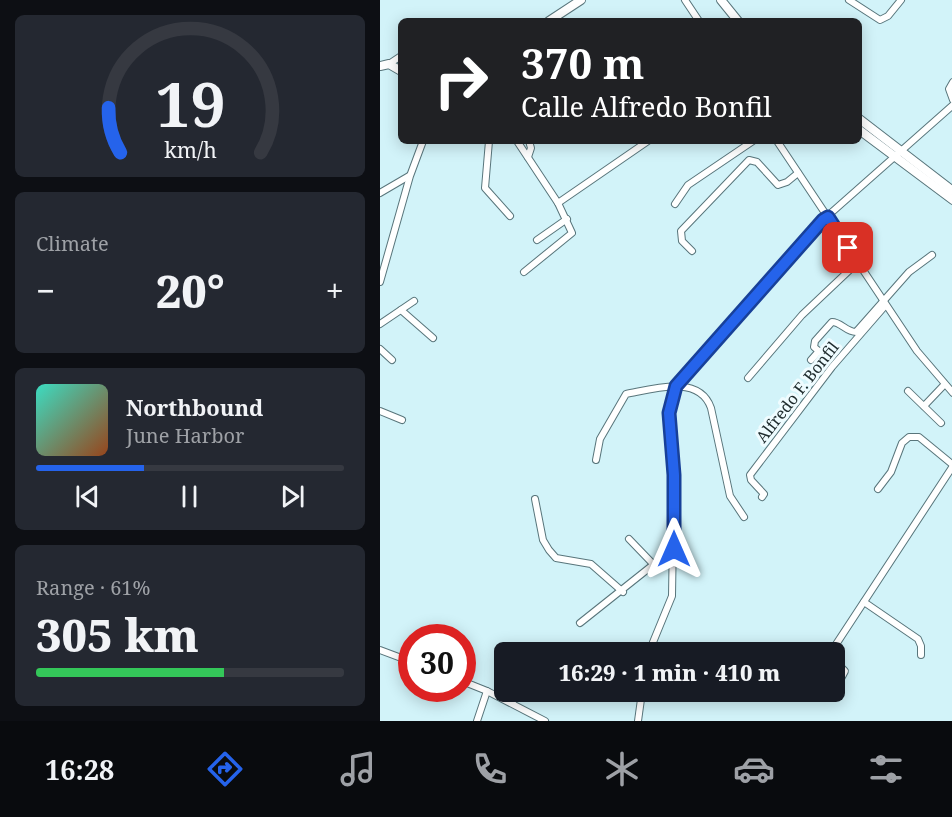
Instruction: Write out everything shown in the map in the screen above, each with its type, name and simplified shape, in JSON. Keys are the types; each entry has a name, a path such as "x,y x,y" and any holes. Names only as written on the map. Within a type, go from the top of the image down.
{"main road":[{"path":"554,18 581,0"},
{"path":"721,0 736,18"},
{"path":"862,122 896,154 953,200"},
{"path":"862,132 953,191"}],"street":[{"path":"686,0 698,18"},
{"path":"849,0 880,20 888,16 901,0"},
{"path":"953,81 949,89 953,100"},
{"path":"653,642 672,596 674,475 669,413 676,386 828,217 953,105"},
{"path":"380,282 410,176 422,144"},
{"path":"489,144 485,188 510,216"},
{"path":"519,144 558,203 572,233 524,272"},
{"path":"528,157 530,144"},
{"path":"558,203 644,144"},
{"path":"675,204 688,185 749,144"},
{"path":"779,144 884,304 944,385 953,393"},
{"path":"692,251 682,241 681,231 749,160 757,162 778,185 787,182 798,173"},
{"path":"380,193 410,176"},
{"path":"537,240 567,219"},
{"path":"828,359 814,347 815,341 832,322 838,322 851,332 856,332 884,304 909,272 932,255"},
{"path":"748,378 802,315 857,263"},
{"path":"380,324 414,302"},
{"name":"Alfredo F. Bonfil","path":"762,497 764,494 751,480 750,475 832,367 884,304"},
{"path":"401,310 433,338"},
{"path":"380,349 392,360"},
{"path":"811,360 819,351"},
{"path":"924,406 944,385"},
{"path":"596,460 600,439 626,394 676,386 700,391 707,397 731,496 744,517"},
{"path":"908,391 941,423"},
{"path":"380,411 402,420"},
{"path":"838,642 953,466 919,437 909,437 902,443 891,472 878,489"},
{"path":"535,499 543,540 556,558 590,564 623,592"},
{"path":"629,539 655,566"},
{"path":"580,623 623,592 674,549"},
{"path":"864,602 918,639 922,646 921,655"},
{"path":"380,650 398,657"},
{"path":"476,686 545,721"},
{"path":"477,721 488,691"},
{"path":"638,721 641,702"}],"route":[{"path":"674,549 674,475 669,413 671,398 676,386 823,220 828,217 848,248"}]}
